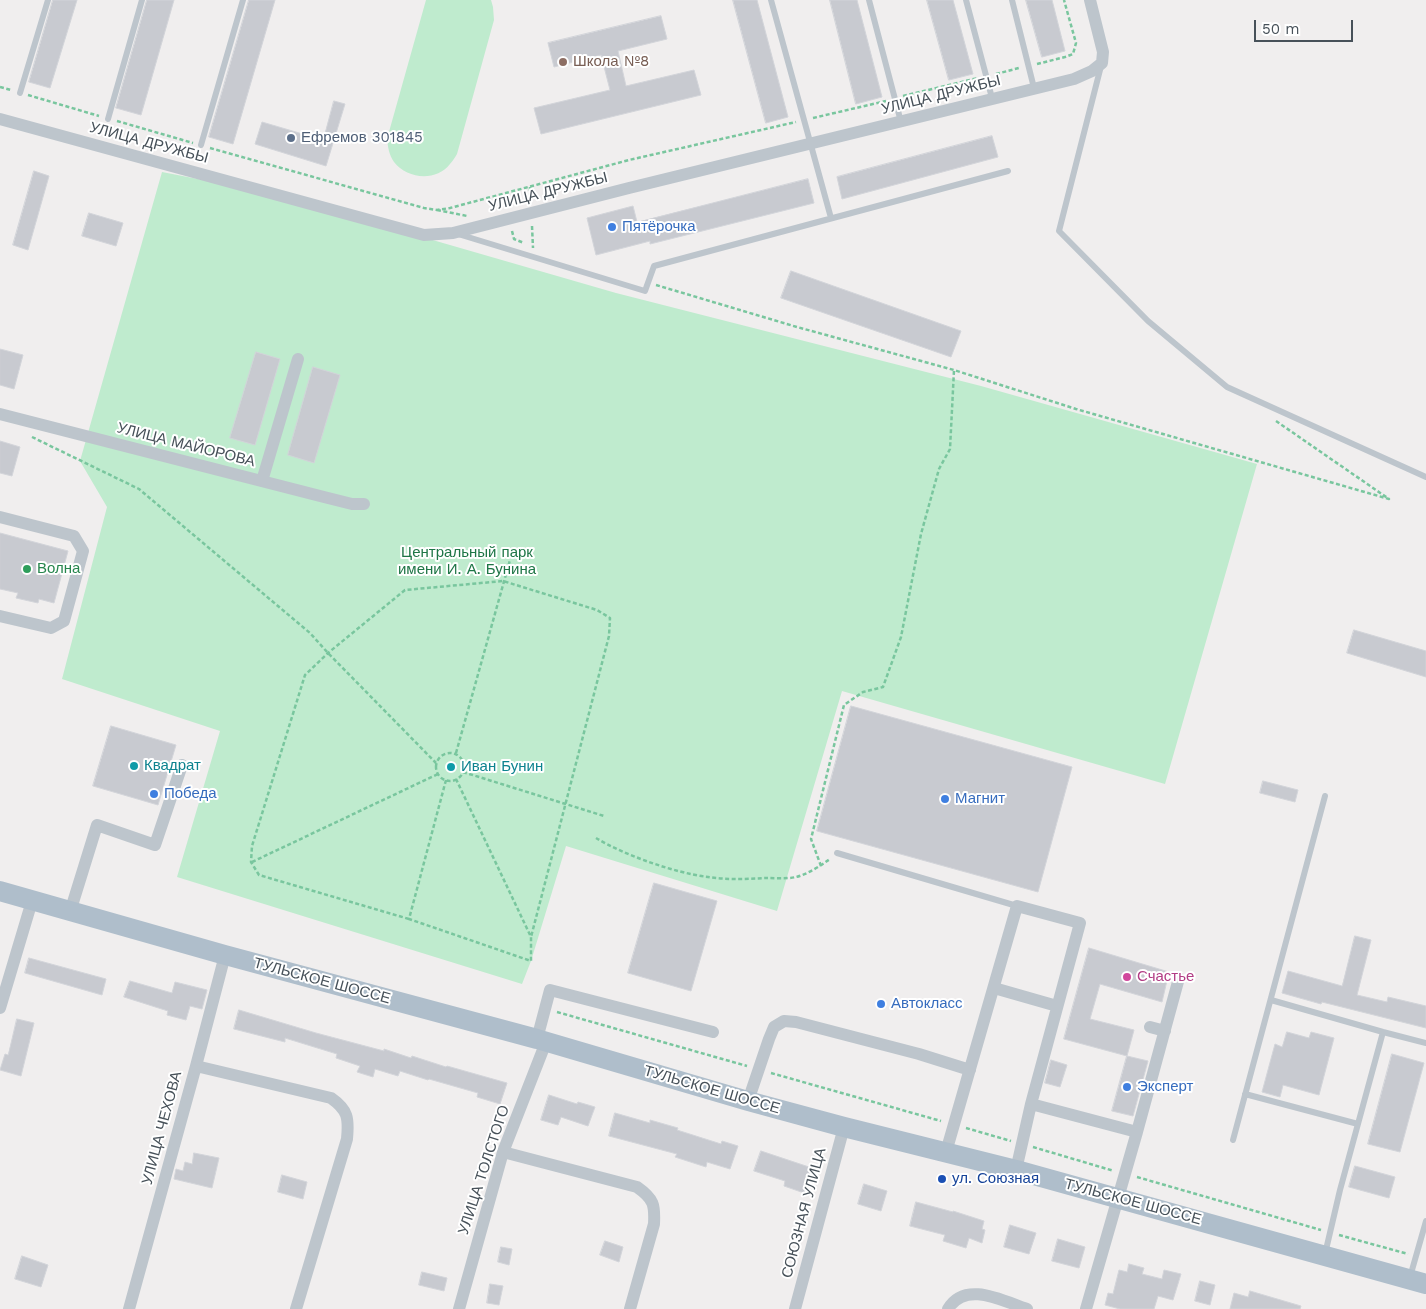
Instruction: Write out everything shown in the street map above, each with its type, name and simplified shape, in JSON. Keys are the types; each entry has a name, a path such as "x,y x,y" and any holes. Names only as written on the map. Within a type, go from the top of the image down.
{"main road":[{"name":"ТУЛЬСКОЕ ШОССЕ","path":"0,891 225,955 541,1041 748,1101 1016,1170 1418,1281"}],"street":[{"path":"1090,0 1103,52 1102,63"},
{"name":"УЛИЦА ДРУЖБЫ","path":"0,120 424,235 453,233 639,185 901,122 1074,78 1092,72 1102,63"},
{"path":"262,481 298,359"},
{"name":"УЛИЦА МАЙОРОВА","path":"0,414 352,504 364,504"},
{"path":"0,517 74,536 83,551 64,621 51,628 0,616"},
{"path":"70,912 97,825 155,845 182,765"},
{"path":"0,1008 32,901"},
{"path":"946,1152 1018,906 1080,922 1031,1104 1016,1170"},
{"name":"УЛИЦА ЧЕХОВА","path":"129,1309 225,955"},
{"path":"1086,1309 1126,1174 1179,978"},
{"path":"994,988 1058,1006"},
{"name":"УЛИЦА ТОЛСТОГО","path":"459,1309 503,1152 541,1041 550,990 713,1032"},
{"path":"748,1101 774,1027 784,1021 796,1022 891,1046 970,1070"},
{"path":"1150,1027 1165,1031"},
{"path":"196,1066 331,1098 341,1105 347,1115 347,1139 296,1309"},
{"path":"1031,1104 1137,1132"},
{"name":"СОЮЗНАЯ УЛИЦА","path":"795,1309 844,1126"},
{"path":"503,1152 638,1187 648,1194 653,1203 654,1224 630,1309"},
{"path":"948,1309 950,1304 960,1296 973,1294 990,1296 1027,1309"}],"lane":[{"path":"20,93 48,0"},
{"path":"108,118 142,0"},
{"path":"201,145 243,0"},
{"path":"771,0 830,218"},
{"path":"870,0 901,122"},
{"path":"966,0 992,98"},
{"path":"1012,0 1034,88"},
{"path":"1102,63 1058,231 1148,321 1227,387 1426,477"},
{"path":"453,233 645,291 654,266 1008,171"},
{"path":"1233,1140 1325,796"},
{"path":"837,853 1018,906"},
{"path":"1271,1000 1426,1043"},
{"path":"1325,1255 1340,1190 1383,1032"},
{"path":"1245,1094 1358,1124"},
{"path":"1418,1281 1416,1257 1426,1222"}],"path":[{"path":"0,87 424,208 437,210 459,206 629,160 805,120 1065,57 1073,54 1076,43 1064,0"},
{"path":"533,246 542,249"},
{"path":"648,283 954,370 1076,409 1389,499 1276,421"},
{"path":"821,866 811,839 844,705 863,692 883,687 902,637 921,534 939,469 950,449 954,370"},
{"path":"26,434 139,488 310,633 436,763"},
{"path":"456,754 510,560"},
{"path":"503,581 597,610 610,618 608,636 530,937 531,961 409,920 259,875 251,862 252,846 305,675 328,653 405,590 503,581"},
{"path":"450,752 456,754 463,762 463,772 456,779 446,780 438,774 436,763 444,754 450,752"},
{"path":"463,772 604,816"},
{"path":"251,862 438,774"},
{"path":"456,779 530,937"},
{"path":"409,920 446,780"},
{"path":"596,838 609,846 642,859 708,878 796,877 821,866 837,853"},
{"path":"546,1008 1416,1257"}],"green space":[{"path":"426,0 491,0 494,20 457,154 444,170 430,176 422,176 406,172 394,162 388,148 387,139"},
{"name":"Центральный парк имени И. А. Бунина","path":"162,172 270,193 616,293 981,386 1257,464 1165,784 842,691 777,911 566,846 531,961 522,984 177,877 220,731 62,679 107,507 80,461"}],"building":[{"path":"53,0 77,0 50,88 29,82"},
{"path":"147,0 174,0 141,115 116,108"},
{"path":"249,0 275,0 233,144 209,137"},
{"path":"733,0 757,0 788,117 766,123"},
{"path":"830,0 857,0 882,97 856,104"},
{"path":"927,0 953,0 973,74 949,80"},
{"path":"1026,0 1052,0 1065,51 1042,57"},
{"path":"661,16 667,39 618,51 626,86 694,70 701,95 541,134 534,108 610,90 601,55 554,67 548,43"},
{"path":"334,101 345,104 326,166 255,144 262,122 323,140"},
{"path":"992,136 998,157 842,199 837,177"},
{"path":"34,171 49,176 28,250 13,245"},
{"path":"808,179 814,203 650,244 650,241 596,255 587,218 633,206 637,222"},
{"path":"89,213 123,223 116,246 82,236"},
{"path":"791,271 961,331 951,357 781,298"},
{"path":"0,349 23,355 14,389 0,385"},
{"path":"256,352 280,359 255,445 230,438"},
{"path":"313,367 340,375 314,463 288,455"},
{"path":"0,441 20,447 12,476 0,473"},
{"path":"0,533 68,551 54,603 39,599 38,603 16,598 18,593 0,589"},
{"path":"1354,630 1426,651 1426,677 1347,653"},
{"name":"Магнит","path":"851,706 1072,767 1038,892 817,831"},
{"name":"Квадрат","path":"111,726 176,745 158,805 93,786"},
{"path":"1263,781 1298,790 1295,802 1260,793"},
{"path":"654,883 717,901 691,991 628,973"},
{"path":"1355,936 1371,940 1357,995 1387,1002 1388,997 1426,1006 1426,1028 1282,993 1288,971 1342,986"},
{"path":"1089,948 1169,972 1162,1002 1100,984 1090,1019 1134,1030 1127,1056 1064,1039"},
{"path":"29,958 106,979 102,995 25,973"},
{"path":"130,981 172,993 175,982 207,990 202,1009 190,1006 186,1020 167,1015 168,1011 124,997"},
{"path":"239,1010 316,1033 384,1051 384,1049 411,1058 412,1056 507,1083 500,1104 477,1097 478,1093 400,1071 398,1076 375,1069 373,1077 357,1072 360,1066 336,1058 337,1054 285,1038 285,1042 234,1029"},
{"path":"17,1019 34,1023 21,1076 0,1070 5,1054 8,1055"},
{"path":"1287,1032 1309,1038 1311,1032 1334,1038 1319,1095 1283,1085 1280,1097 1262,1092 1275,1044 1282,1047"},
{"path":"1392,1054 1424,1063 1400,1152 1368,1144"},
{"path":"1127,1056 1148,1061 1133,1116 1112,1111"},
{"path":"1051,1060 1067,1065 1060,1087 1045,1083"},
{"path":"549,1095 577,1104 578,1102 595,1107 588,1126 561,1117 558,1125 541,1120"},
{"path":"615,1113 650,1123 650,1120 678,1128 677,1130 721,1144 722,1141 738,1146 730,1169 707,1162 706,1167 675,1157 677,1154 609,1136"},
{"path":"761,1151 815,1169 807,1194 784,1186 785,1181 754,1171"},
{"path":"194,1153 219,1158 212,1188 174,1179 176,1169 183,1171 185,1162 192,1164"},
{"path":"1355,1166 1395,1177 1389,1198 1349,1187"},
{"path":"282,1175 307,1182 303,1199 278,1192"},
{"path":"864,1184 887,1191 881,1211 858,1204"},
{"path":"916,1202 984,1221 982,1229 985,1230 982,1243 969,1238 966,1248 943,1241 945,1235 910,1226"},
{"path":"1010,1225 1036,1233 1029,1254 1004,1247"},
{"path":"1058,1239 1085,1247 1079,1268 1052,1261"},
{"path":"605,1241 623,1247 619,1262 600,1255"},
{"path":"501,1247 512,1249 509,1265 498,1262"},
{"path":"22,1256 48,1265 41,1287 15,1279"},
{"path":"1129,1264 1144,1268 1142,1274 1162,1279 1164,1270 1181,1274 1173,1300 1158,1296 1154,1309 1120,1309 1105,1305 1108,1293 1113,1294 1119,1270 1127,1272"},
{"path":"422,1272 447,1278 444,1291 419,1285"},
{"path":"1200,1281 1215,1285 1210,1305 1195,1301"},
{"path":"490,1284 503,1286 499,1305 487,1303"},
{"path":"1250,1291 1301,1306 1300,1309 1230,1309 1234,1293 1248,1297"}],"place":[{"name":"Школа №8","path":"563,62"},
{"name":"Ефремов 301845","path":"291,138"},
{"name":"Пятёрочка","path":"612,227"},
{"name":"Волна","path":"27,569"},
{"name":"Квадрат","path":"134,766"},
{"name":"Иван Бунин","path":"451,767"},
{"name":"Победа","path":"154,794"},
{"name":"Магнит","path":"945,799"},
{"name":"Счастье","path":"1127,977"},
{"name":"Автокласс","path":"881,1004"},
{"name":"Эксперт","path":"1127,1087"},
{"name":"ул. Союзная","path":"942,1179"}]}
